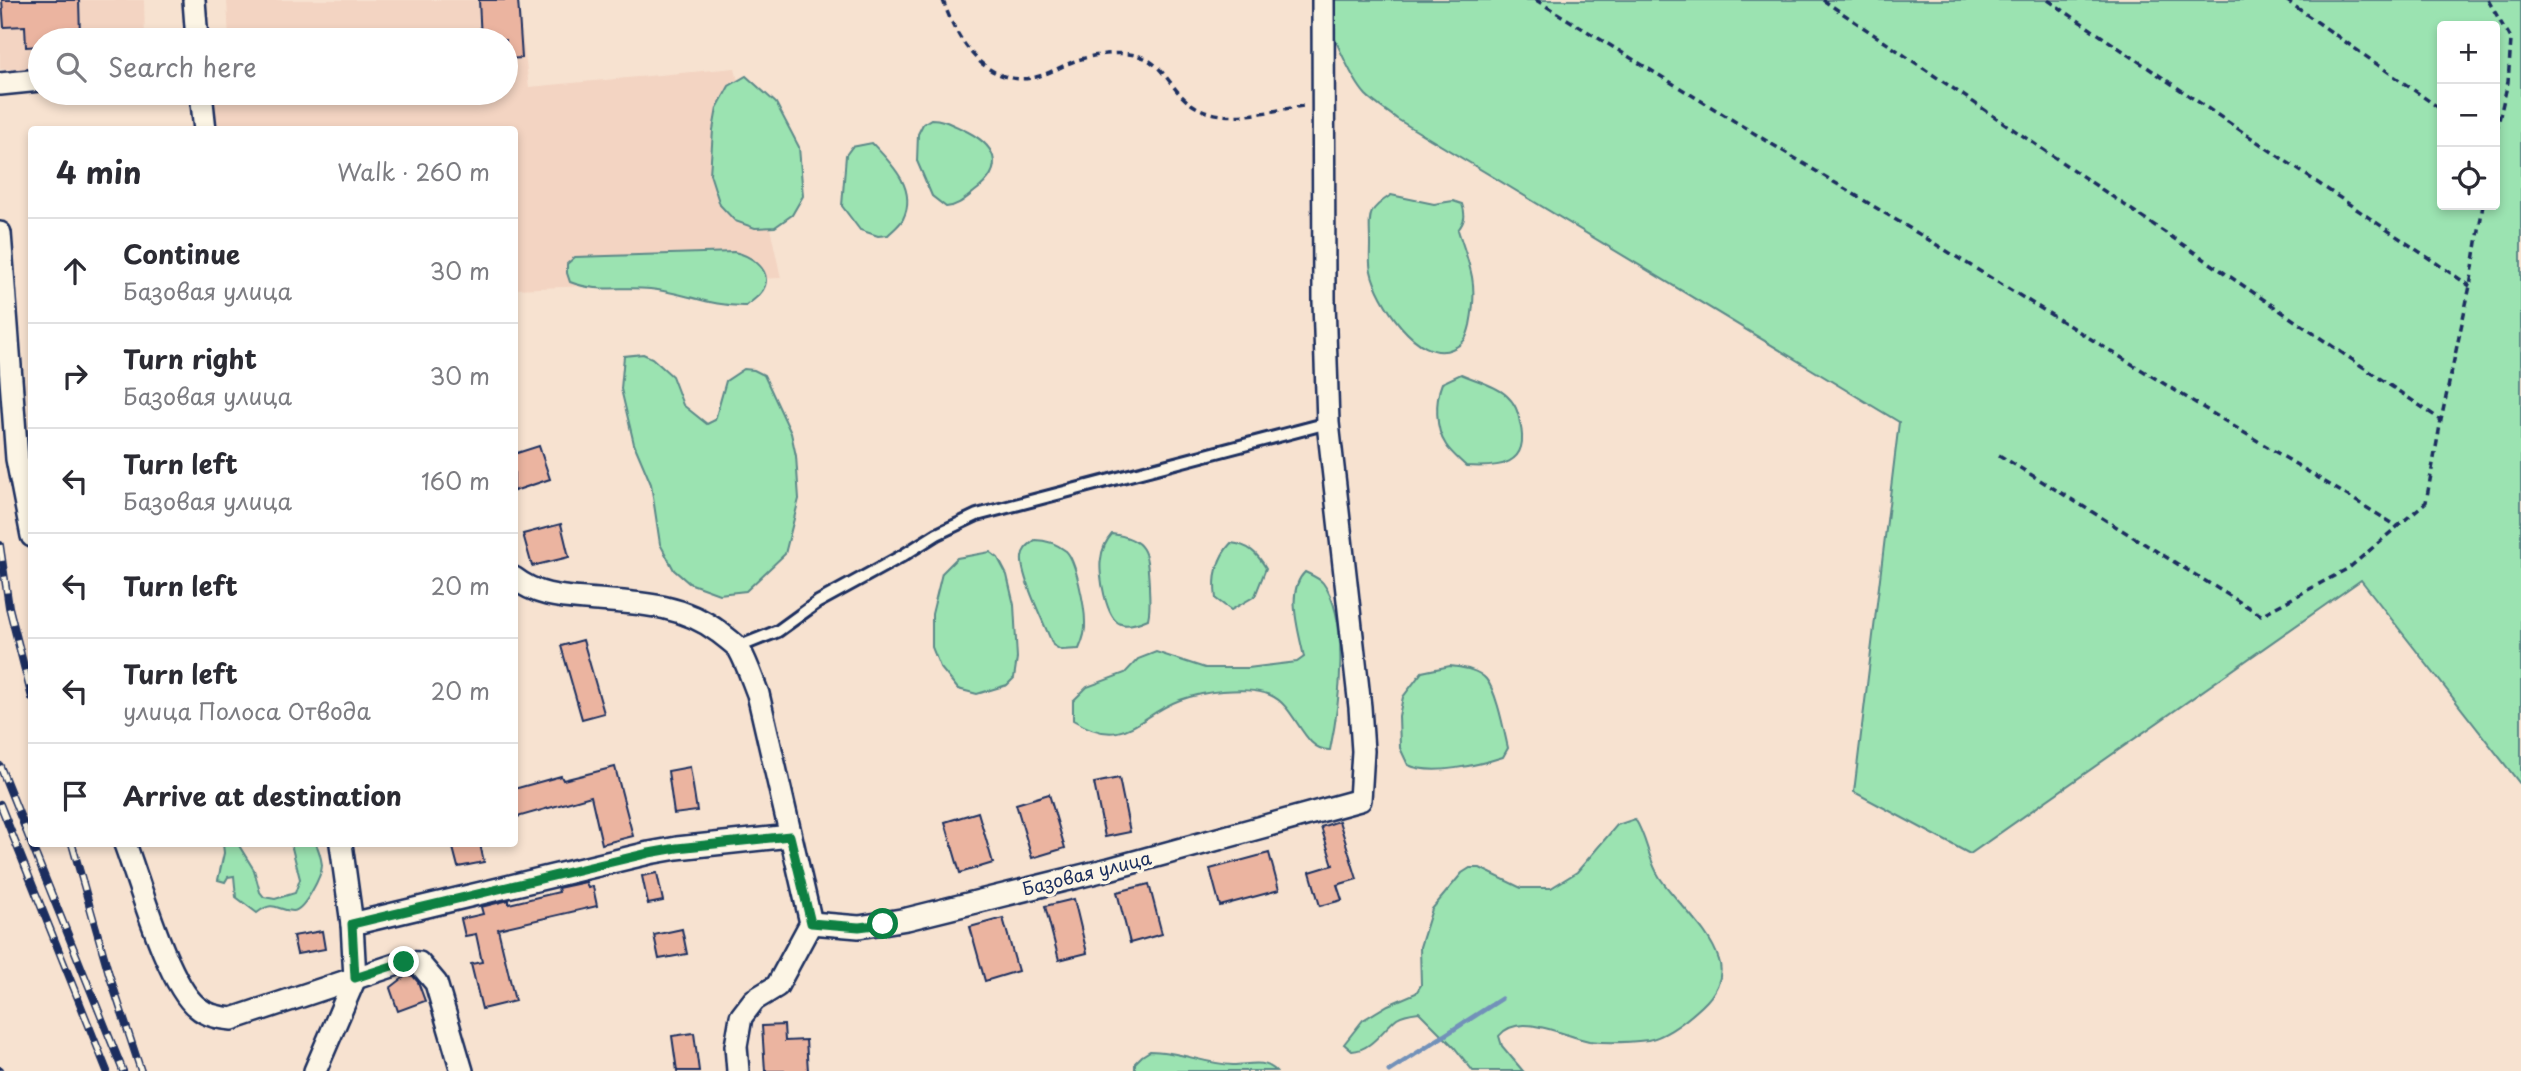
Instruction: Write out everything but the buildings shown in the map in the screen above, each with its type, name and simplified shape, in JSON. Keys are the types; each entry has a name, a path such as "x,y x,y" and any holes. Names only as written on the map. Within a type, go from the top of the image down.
{"street":[{"path":"194,0 196,28"},
{"path":"1323,0 1324,302 1328,423"},
{"path":"0,84 28,81"},
{"path":"202,105 205,126"},
{"path":"0,233 18,459 28,514"},
{"name":"Базовая улица","path":"811,923 859,927 906,919 1109,869 1360,800 1363,751 1360,707 1328,423"},
{"path":"518,581 528,589 546,595 680,610 702,620 738,647 758,694 811,923 777,986 754,1000 741,1017 736,1046 738,1071"},
{"path":"352,924 649,853 790,836"},
{"path":"126,847 167,959 188,999 205,1013 232,1019 243,1017 404,962 419,963 436,983 462,1071"},
{"path":"314,1071 355,978 352,924 341,847"}],"lane":[{"path":"738,647 778,631 818,602 893,562 937,534 977,515 1328,423"}],"path":[{"path":"943,0 960,42 988,69 1014,77 1035,77 1083,58 1121,54 1140,56 1157,66 1188,104 1215,116 1234,116 1324,103"},
{"path":"1536,0 2398,526"},
{"path":"1824,0 2441,420"},
{"path":"2048,0 2470,286"},
{"path":"2286,0 2437,106"},
{"path":"2488,0 2511,40 2508,82 2500,115"},
{"path":"1999,455 2261,615 2349,568 2426,502 2470,286 2482,210"}],"shaded area":[{"path":"0,0 144,0 145,28 28,28 28,70 0,69"},
{"path":"227,0 518,0 529,87 735,68 781,278 518,289 518,126 217,126 215,105 518,105 518,28 228,28"}],"green space":[{"path":"1323,0 2521,0 2521,785 2361,580 1970,854 1854,792 1899,422 1397,119 1360,87 1328,21"},
{"path":"746,76 776,103 799,147 803,196 792,215 775,227 755,228 735,221 720,205 710,174 717,108 729,86"},
{"path":"931,119 947,122 973,135 983,142 993,157 994,165 985,183 958,204 946,207 932,196 917,161 918,134 923,124"},
{"path":"872,143 900,177 907,197 903,219 888,235 878,236 860,230 842,206 846,155 852,147"},
{"path":"1391,195 1434,204 1453,201 1462,204 1464,218 1458,230 1471,271 1473,301 1466,337 1452,349 1439,351 1413,339 1390,312 1375,283 1370,265 1370,220 1373,210"},
{"path":"734,252 752,259 765,274 764,289 746,306 721,304 650,289 590,287 570,282 567,273 567,264 575,257"},
{"path":"643,354 652,358 672,376 683,405 707,424 715,420 726,381 744,369 764,375 791,433 796,456 799,499 785,554 746,591 719,594 689,583 674,570 660,544 651,484 634,444 621,389 624,356"},
{"path":"1461,374 1496,388 1514,404 1522,437 1521,448 1509,461 1500,465 1466,466 1450,451 1442,438 1437,406 1442,383"},
{"path":"1112,534 1124,536 1139,544 1146,557 1149,615 1148,619 1135,624 1124,625 1116,621 1104,595 1101,559 1104,546"},
{"path":"1035,540 1055,544 1070,556 1085,615 1085,633 1079,649 1061,650 1053,645 1034,601 1022,565 1022,557 1025,549"},
{"path":"1231,543 1252,551 1266,568 1255,596 1231,610 1216,599 1215,584 1219,562"},
{"path":"990,552 998,558 1007,575 1014,605 1017,658 1014,678 1007,685 977,694 958,689 940,667 932,647 932,614 942,573 957,558"},
{"path":"1305,572 1323,583 1332,599 1337,619 1340,641 1339,688 1330,750 1313,743 1279,701 1265,693 1253,691 1201,694 1165,707 1130,728 1118,732 1106,733 1091,729 1073,720 1073,701 1087,687 1125,673 1138,659 1156,652 1205,668 1248,668 1297,662 1304,657 1295,601 1299,580"},
{"path":"1450,666 1474,671 1486,679 1497,702 1508,748 1503,757 1468,766 1429,770 1408,765 1400,748 1399,716 1403,697 1422,672"},
{"path":"1635,819 1660,878 1701,927 1719,960 1721,973 1714,991 1684,1022 1655,1038 1618,1042 1589,1041 1529,1025 1508,1029 1499,1036 1502,1046 1523,1071 1473,1071 1454,1047 1419,1012 1397,1018 1376,1039 1359,1050 1352,1051 1344,1044 1363,1020 1416,993 1421,985 1420,947 1432,909 1462,873 1470,868 1480,868 1521,888 1551,888 1577,872 1617,825"},
{"path":"223,847 240,847 254,870 260,892 264,897 275,899 295,893 300,879 292,847 317,847 322,865 312,892 297,909 288,911 272,906 257,913 236,897 234,876 228,877 225,882 218,880"},
{"path":"1150,1051 1223,1064 1262,1064 1276,1071 1135,1071 1135,1063"}],"waterway":[{"path":"1389,1071 1501,999"}],"railway":[{"path":"0,545 9,607 28,682"},
{"path":"0,766 28,835"},
{"path":"0,804 107,1071"},
{"path":"33,847 123,1071"},
{"path":"73,847 109,974 141,1071"}],"route":[{"path":"404,962 355,978 352,924 649,853 790,836 811,923 842,927 883,924"}]}
